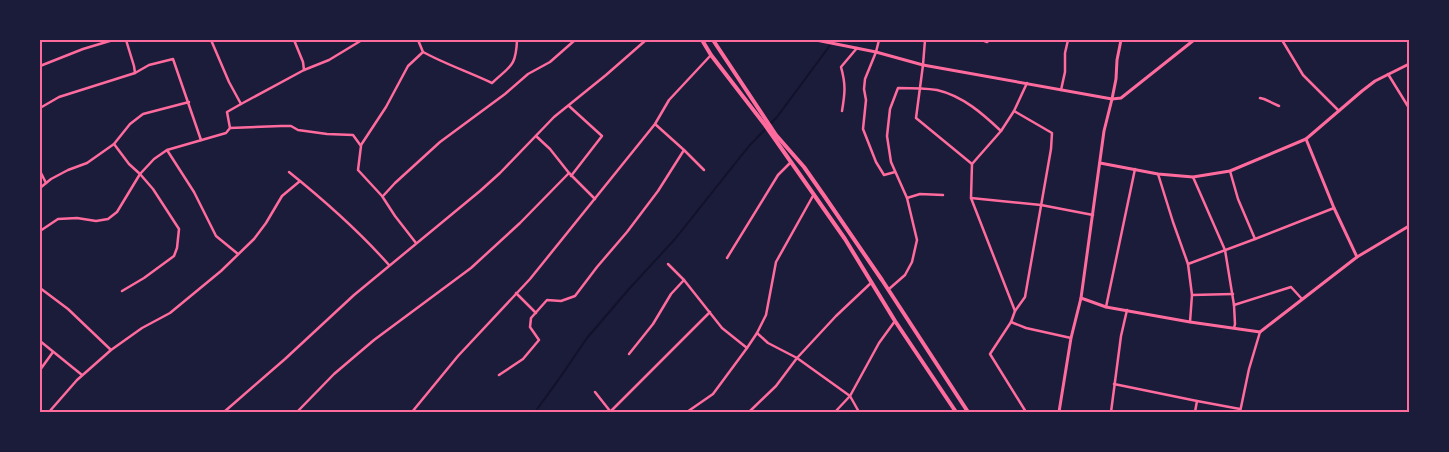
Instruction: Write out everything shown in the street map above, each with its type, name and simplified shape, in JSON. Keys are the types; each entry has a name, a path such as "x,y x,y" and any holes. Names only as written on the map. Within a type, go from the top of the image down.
{"main road":[{"path":"702,40 711,55 765,125 845,239 895,321 956,412"},
{"path":"713,40 768,120 776,135 804,167 888,289 968,412"}],"street":[{"path":"40,66 83,49 113,40"},
{"path":"126,40 135,73"},
{"path":"211,40 229,82 241,104"},
{"path":"294,40 303,62 304,70"},
{"path":"230,128 227,112 304,70 329,60 362,40"},
{"path":"418,40 423,52 492,83 513,64 517,40"},
{"path":"382,196 440,142 505,94 528,74 550,62 575,40"},
{"path":"224,412 354,295 480,192 554,117 646,40"},
{"path":"816,40 923,64 1112,99 1121,98 1194,40"},
{"path":"879,40 865,79 866,100 863,129 876,162 884,175 894,172"},
{"path":"925,40 916,118 972,164"},
{"path":"982,40 987,42 989,40"},
{"path":"1061,90 1068,40"},
{"path":"1059,412 1071,338 1081,298 1104,130 1112,99 1121,40"},
{"path":"1282,40 1303,75 1339,111"},
{"path":"842,111 845,83 841,67 857,48"},
{"path":"416,243 382,196 358,170 361,146 386,107 408,66 423,52"},
{"path":"412,412 458,356 530,279 655,124 669,100 711,55"},
{"path":"40,108 59,97 135,73 149,65 173,59 201,140"},
{"path":"1100,163 1158,174 1193,177 1230,171 1306,139 1362,91 1388,74 1409,64"},
{"path":"1388,74 1409,108"},
{"path":"1015,311 971,198 972,164 1001,131 1014,111 1027,83"},
{"path":"888,289 905,275 912,262 917,240 907,198 891,162 887,136 890,109 898,88 937,90 955,96 980,111 1001,131"},
{"path":"1260,98 1279,106"},
{"path":"40,188 68,170 88,163 114,144 130,124 143,114 189,102"},
{"path":"297,412 334,374 374,340 471,268 570,175 602,136 568,106"},
{"path":"1014,111 1052,133 1026,297 1015,311 1011,322 990,354 1026,412"},
{"path":"655,124 704,170"},
{"path":"40,231 58,220 77,218 96,221 108,219 117,212 140,174 154,159 167,150 226,133 230,128 291,126 298,130 353,135 361,146"},
{"path":"536,136 570,175 595,199"},
{"path":"1306,139 1334,208 1357,257"},
{"path":"114,144 152,189 179,229 179,240 174,256 122,291"},
{"path":"167,150 194,192 216,236 238,254"},
{"path":"500,375 523,360 539,340 530,327 531,318 547,300 561,301 575,296 658,191 684,150"},
{"path":"727,258 778,175 791,162"},
{"path":"1106,307 1135,169"},
{"path":"40,171 46,183"},
{"path":"1230,171 1238,199 1255,240"},
{"path":"289,172 328,203 368,241 389,265"},
{"path":"1158,174 1188,264 1192,295 1190,322"},
{"path":"1193,177 1225,250 1233,294 1235,324 1233,328"},
{"path":"49,412 82,375 111,350 142,328 170,313 221,271 254,239 282,196 300,181"},
{"path":"687,412 713,394 757,333 766,315 776,262 814,194"},
{"path":"907,198 920,194 943,195"},
{"path":"971,198 1041,205 1093,215"},
{"path":"1188,264 1255,240 1334,208"},
{"path":"1114,384 1240,410 1248,369 1260,332 1357,257 1409,226"},
{"path":"668,264 684,280 722,328 748,348"},
{"path":"629,354 684,280"},
{"path":"749,412 776,386 797,358 836,316 872,282"},
{"path":"1234,305 1291,287 1303,300"},
{"path":"40,288 68,309 111,350"},
{"path":"516,293 536,312"},
{"path":"1192,295 1233,294"},
{"path":"1081,298 1106,307 1260,332"},
{"path":"1110,412 1121,336 1127,310"},
{"path":"595,392 610,412 710,312"},
{"path":"835,412 850,396 879,343 895,321"},
{"path":"1011,322 1026,328 1071,338"},
{"path":"757,333 768,343 797,358 850,396 859,412"},
{"path":"40,341 82,375"},
{"path":"40,370 53,352"},
{"path":"1196,412 1197,401"}],"waterway":[{"path":"535,412 587,338 675,239 749,146 777,117 834,40"}]}
